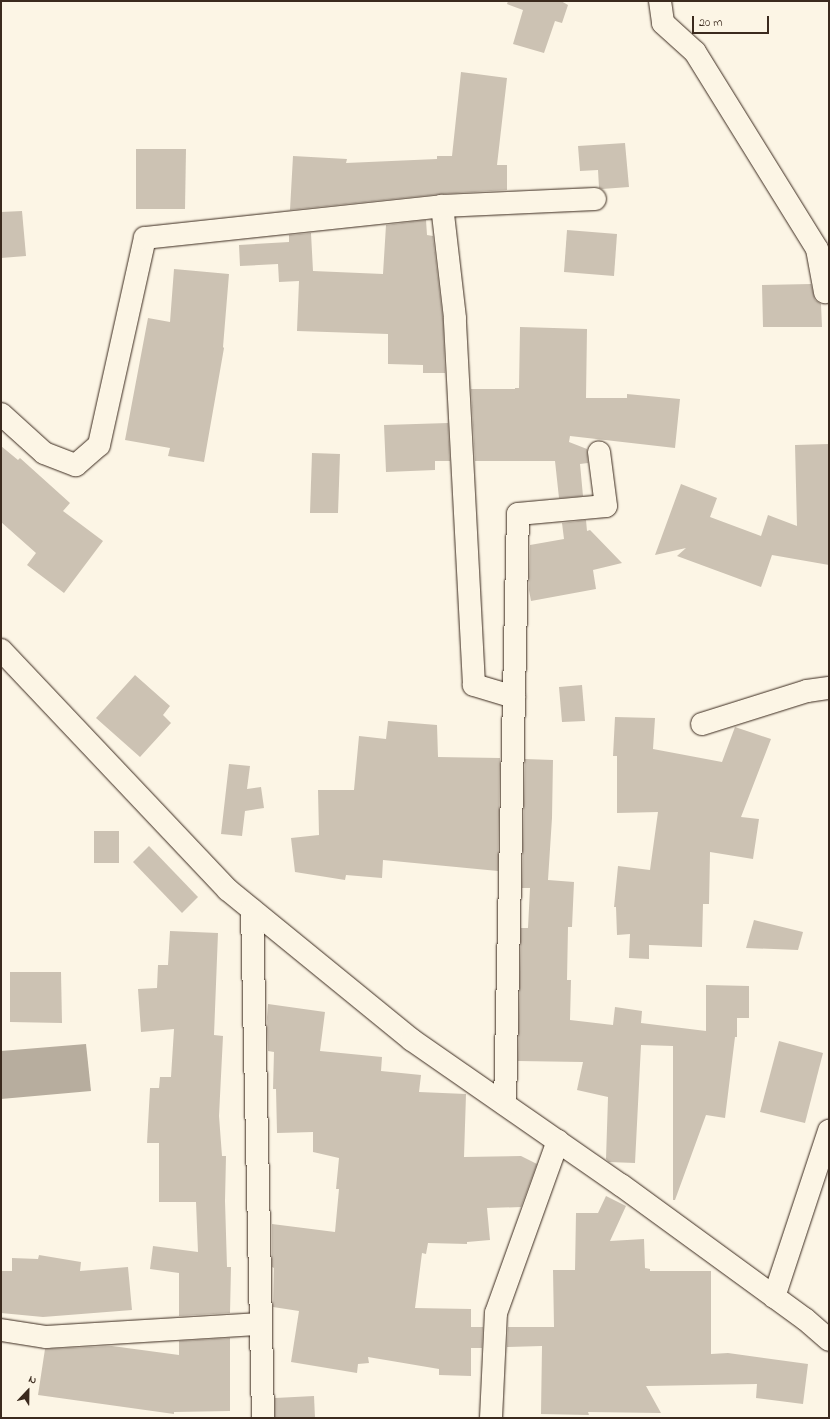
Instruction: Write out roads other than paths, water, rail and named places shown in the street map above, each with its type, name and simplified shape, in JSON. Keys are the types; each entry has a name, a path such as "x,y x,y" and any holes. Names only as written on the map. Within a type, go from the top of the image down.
{"street":[{"path":"660,1 663,23 695,52 817,249 825,292"},
{"path":"1,414 44,453 76,465 99,445 145,238 442,206 594,199"},
{"path":"442,206 455,318 474,685 514,697"},
{"path":"505,1104 518,514 606,506 599,452"},
{"path":"1,650 228,890 412,1040 558,1141 774,1297 829,1340"},
{"path":"702,724 807,691 829,688"},
{"path":"252,910 263,1418"},
{"path":"774,1297 829,1131"},
{"path":"491,1418 496,1313 558,1141"},
{"path":"1,1330 46,1337 261,1324"}]}
